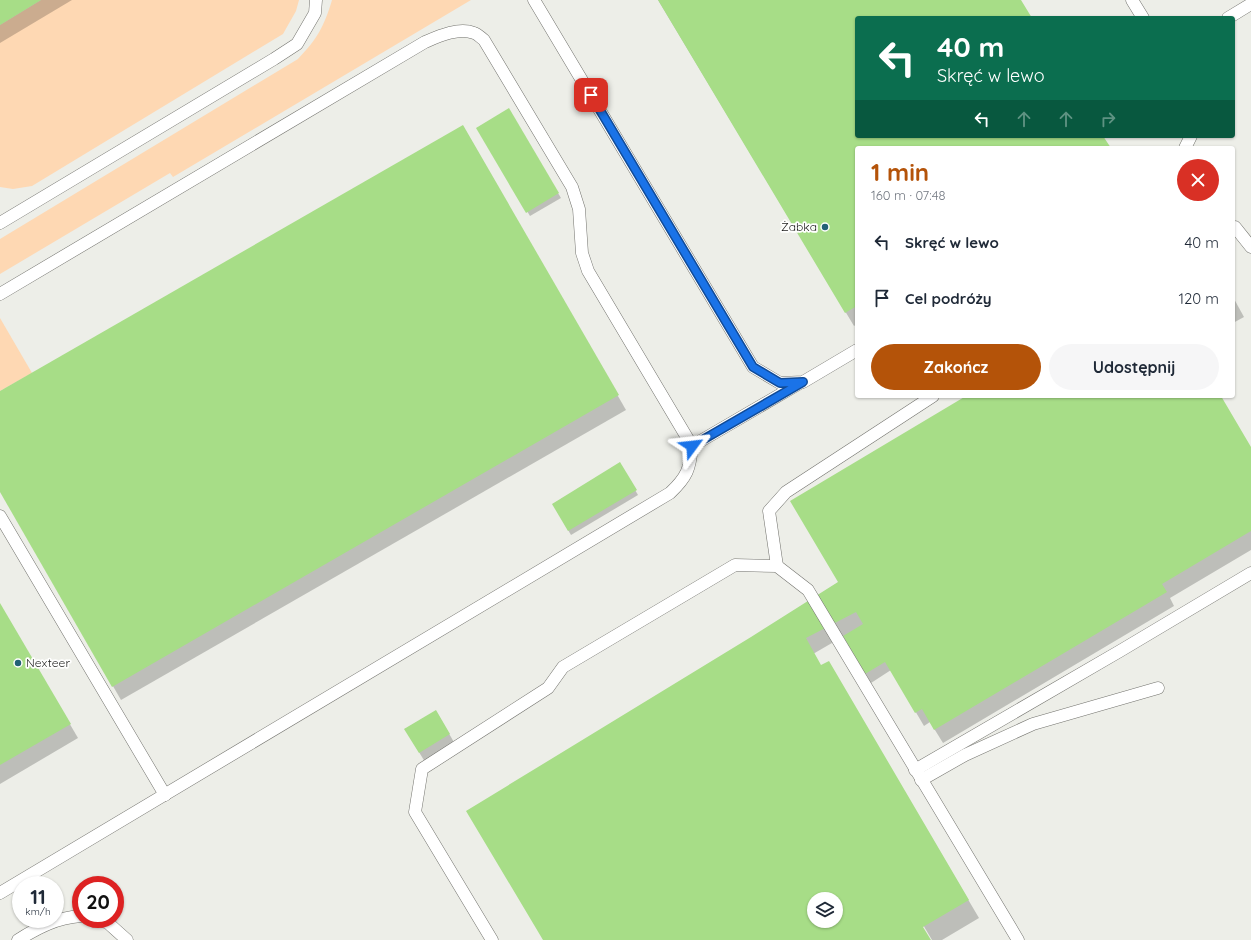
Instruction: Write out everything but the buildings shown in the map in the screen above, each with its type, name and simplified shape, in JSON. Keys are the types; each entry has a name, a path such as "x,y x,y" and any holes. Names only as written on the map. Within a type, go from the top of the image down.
{"lane":[{"path":"0,223 297,44 315,13 316,0"},
{"path":"534,0 753,367 780,383 803,382"},
{"path":"1132,0 1142,16"},
{"path":"1231,16 1251,4"},
{"path":"0,294 425,42 442,35 460,31 474,32 484,40 572,187 578,209 582,253 588,271 692,446 691,464 684,480 670,493 0,893"},
{"path":"1235,227 1251,247"},
{"path":"692,446 855,351"},
{"path":"777,566 769,511 786,492 931,398"},
{"path":"0,516 165,794"},
{"path":"492,940 415,812 422,769 548,688 563,667 735,565 777,566 808,590 1018,940"},
{"path":"918,775 1120,651 1251,573"},
{"path":"918,775 965,756 1033,724 1158,688"},
{"path":"18,940 45,924 64,917 72,917"},
{"path":"114,928 127,940"}],"shaded area":[{"path":"41,0 299,0 296,11 283,34 32,186 13,189 0,187 0,25"},
{"path":"332,0 471,0 173,177 170,173 0,274 0,239 298,59 319,32 326,18"},
{"path":"0,318 32,373 0,391"}],"place":[{"name":"Żabka","path":"825,227"},
{"name":"Nexteer","path":"18,663"}],"route":[{"path":"591,95 753,367 780,383 803,382 692,446"}]}
